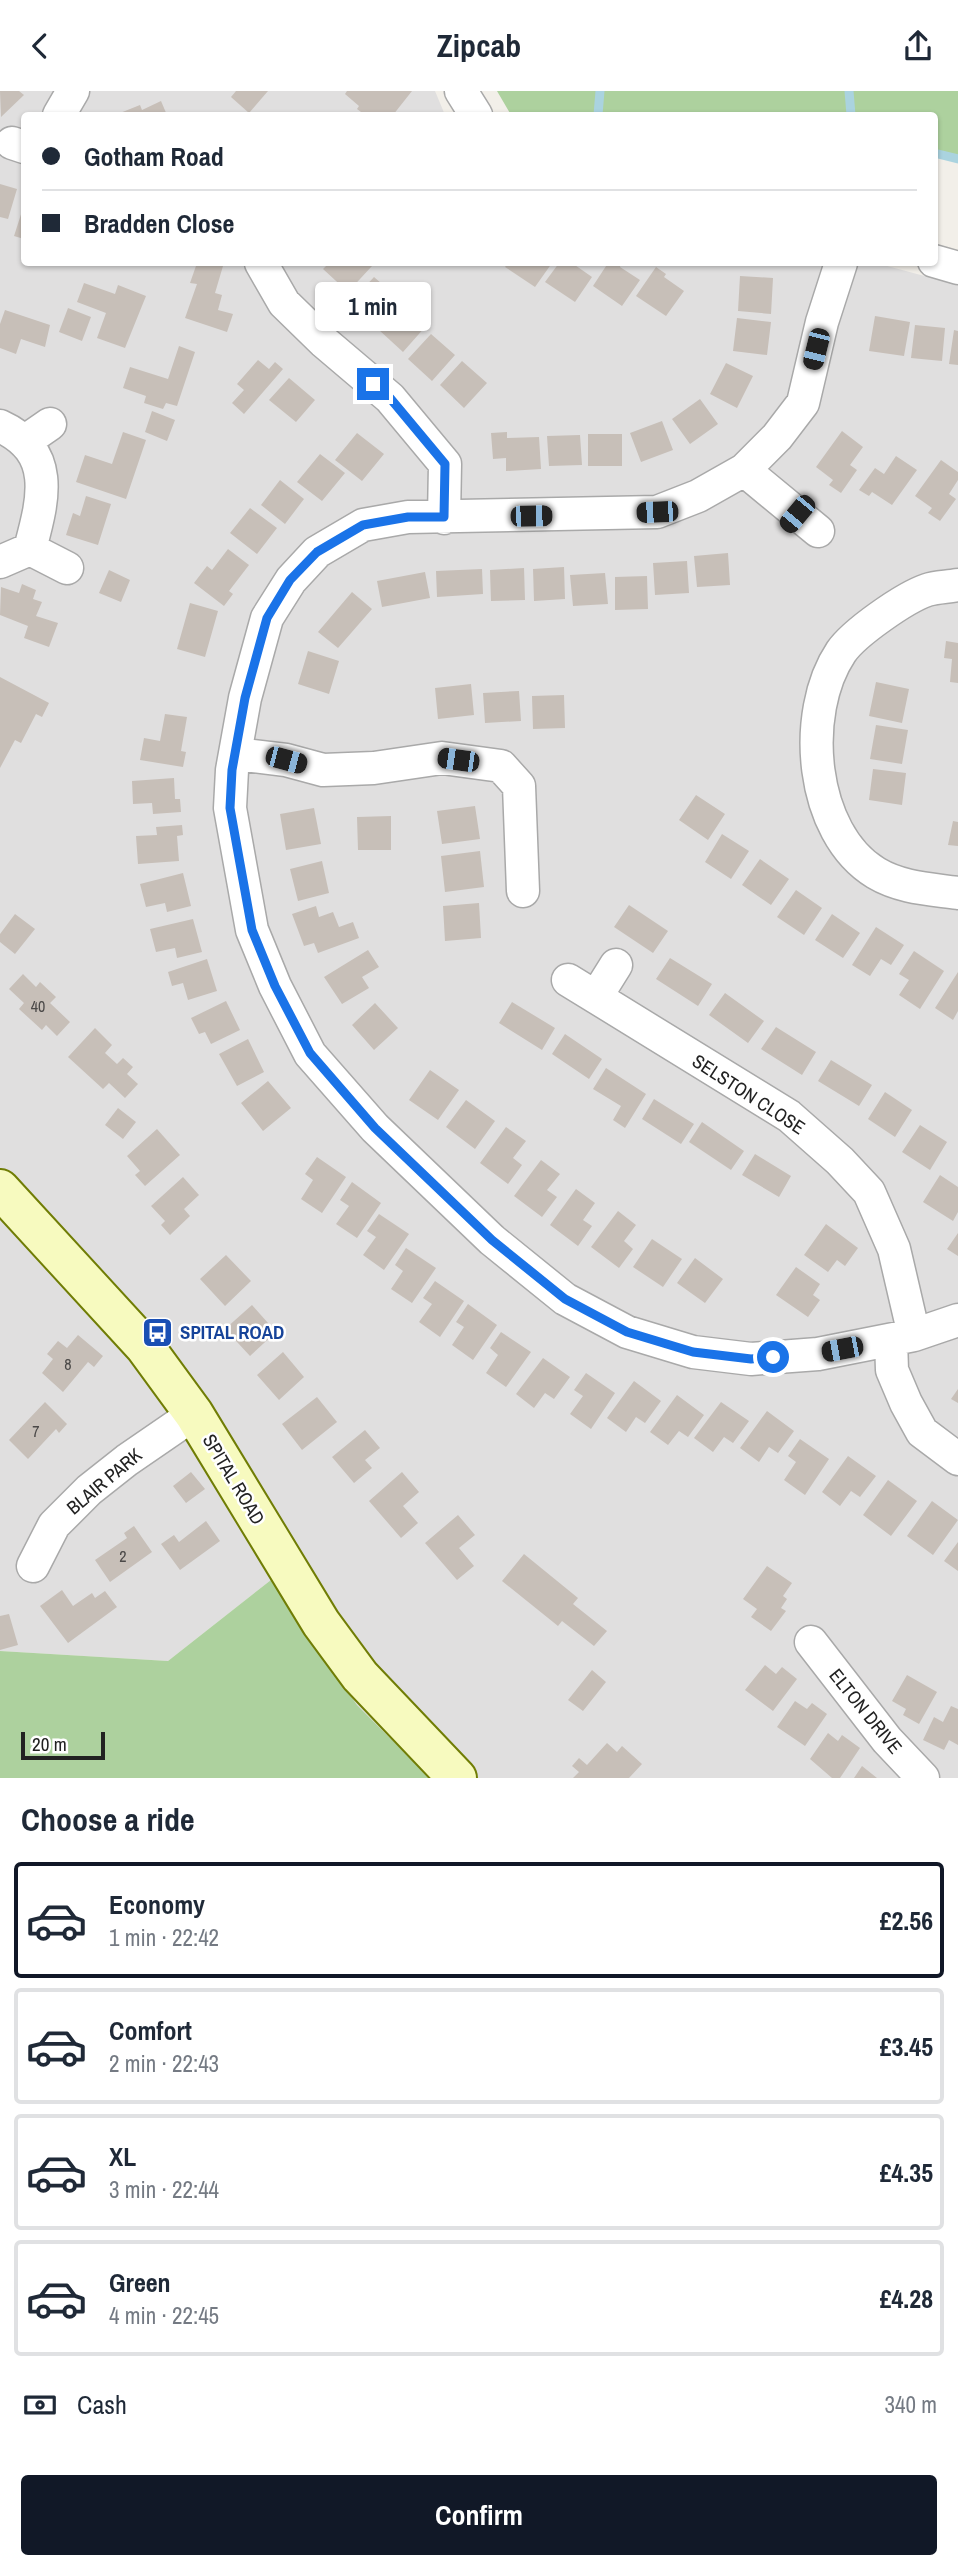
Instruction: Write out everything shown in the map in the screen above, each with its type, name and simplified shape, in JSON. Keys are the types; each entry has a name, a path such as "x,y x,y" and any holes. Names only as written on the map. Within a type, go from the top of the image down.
{"main road":[{"name":"SPITAL ROAD","path":"0,1189 145,1347 194,1414 329,1633 360,1676 457,1778"}],"street":[{"path":"61,112 73,91"},
{"path":"461,91 474,112"},
{"path":"938,262 958,268"},
{"path":"262,266 276,310 324,342 390,398 445,464 444,517"},
{"path":"840,266 822,322 803,403 777,437 744,470 698,496 657,512 408,517 363,525 317,552 290,580 267,618 245,698 235,754 230,808 252,930 275,986 310,1053 375,1128 492,1240 565,1299 627,1332 693,1352 751,1359 818,1354 903,1338 958,1320"},
{"path":"12,434 50,424"},
{"path":"12,434 30,447 41,470 43,499 30,549"},
{"path":"744,470 799,526"},
{"path":"0,562 30,549"},
{"path":"30,549 67,568"},
{"path":"958,585 927,590 886,612 842,650 827,680 817,717 817,766 827,808 847,849 875,872 901,885 958,893"},
{"path":"235,754 286,760 323,770 374,768 442,758 501,766 519,786 523,891"},
{"path":"596,997 616,965"},
{"name":"SELSTON CLOSE","path":"568,980 789,1116 841,1161 869,1192 894,1249 903,1338"},
{"path":"903,1338 892,1370 906,1403 922,1432 958,1459"},
{"name":"BLAIR PARK","path":"33,1566 54,1525 89,1490 194,1414"},
{"name":"ELTON DRIVE","path":"811,1642 887,1740 923,1778"}],"shaded area":[{"path":"0,91 435,91 444,112 21,112 21,266 887,266 958,285 958,1778 430,1778 357,1705 271,1580 168,1661 0,1651"}],"green space":[{"path":"497,91 958,91 958,159 938,154 938,112 509,112"},
{"path":"271,1580 357,1705 430,1778 0,1778 0,1651 168,1661"}],"building":[{"path":"0,91 19,91 24,95 1,117"},
{"path":"236,91 268,91 250,112 231,97"},
{"path":"347,91 412,91 395,112 361,112 357,109 359,106 345,94"},
{"path":"161,101 166,112 122,112 140,105 142,110"},
{"path":"0,184 17,189 8,219 0,217"},
{"path":"21,214 21,238 14,236"},
{"path":"196,266 223,266 215,293 222,295 218,310 233,314 227,332 185,318 197,284 190,283"},
{"path":"326,266 372,266 348,292 323,269"},
{"path":"506,266 550,266 535,287"},
{"path":"557,266 576,266 592,277 575,302 545,282"},
{"path":"606,266 620,266 640,280 622,306 593,286"},
{"path":"656,267 666,274 664,277 684,291 666,316 636,296"},
{"path":"740,276 773,278 771,314 738,311"},
{"path":"374,277 397,297 372,325 349,304"},
{"path":"84,283 115,294 118,285 146,296 125,348 97,338 106,313 77,302"},
{"path":"401,305 426,326 403,352 379,330"},
{"path":"68,308 91,317 82,341 59,332"},
{"path":"5,310 50,325 45,347 21,339 16,354 0,348 0,324"},
{"path":"875,316 910,322 904,356 869,351"},
{"path":"737,318 771,322 767,355 733,351"},
{"path":"915,325 945,328 942,361 911,358"},
{"path":"954,330 958,331 958,365 949,364"},
{"path":"431,334 455,355 432,381 408,359"},
{"path":"179,346 195,352 177,406 166,403 163,409 144,403 146,396 123,388 130,367 168,379"},
{"path":"258,360 269,369 275,362 283,369 244,414 232,403 244,390 237,384"},
{"path":"462,361 487,383 464,408 440,385"},
{"path":"726,363 753,376 737,408 710,394"},
{"path":"289,378 315,400 296,422 269,400"},
{"path":"700,399 718,424 690,444 672,419"},
{"path":"152,411 175,420 167,441 145,432"},
{"path":"662,421 673,450 641,462 630,433"},
{"path":"842,431 863,447 850,465 857,470 841,493 829,485 833,480 816,467"},
{"path":"123,432 146,440 126,499 76,482 85,455 112,464"},
{"path":"507,432 507,438 539,437 541,469 506,471 506,458 493,459 491,433"},
{"path":"357,433 384,454 362,481 335,460"},
{"path":"588,434 622,434 622,466 588,466"},
{"path":"580,435 582,465 549,466 547,436"},
{"path":"320,454 345,473 322,501 297,482"},
{"path":"896,456 917,470 892,505 872,492 869,496 859,490 875,468 884,474"},
{"path":"941,460 958,472 958,480 949,494 956,499 940,521 928,513 932,508 915,496"},
{"path":"280,480 304,499 285,524 261,505"},
{"path":"86,496 111,504 98,545 66,535 73,513 80,516"},
{"path":"250,508 277,528 257,554 230,533"},
{"path":"228,549 249,565 229,591 233,594 224,606 194,583 207,566 212,570"},
{"path":"728,553 730,585 697,587 694,556"},
{"path":"687,561 689,593 655,595 653,563"},
{"path":"564,567 565,599 534,601 533,569"},
{"path":"524,568 525,600 491,601 490,570"},
{"path":"482,569 483,594 437,597 436,571"},
{"path":"109,570 130,580 121,602 99,593"},
{"path":"425,572 430,598 382,607 377,581"},
{"path":"605,573 608,604 573,606 570,575"},
{"path":"647,576 648,609 615,610 615,577"},
{"path":"22,584 36,590 33,599 42,602 36,616 58,623 49,647 24,638 28,626 0,615 1,587 19,593"},
{"path":"352,592 372,609 338,648 318,632"},
{"path":"190,603 218,611 205,657 177,649"},
{"path":"946,641 958,643 958,683 950,682 952,659 944,658"},
{"path":"308,651 339,661 329,694 298,684"},
{"path":"0,677 49,703 42,717 36,714 21,743 15,740 0,768"},
{"path":"876,682 909,689 902,723 869,716"},
{"path":"471,684 474,715 438,719 435,688"},
{"path":"519,691 521,721 485,723 483,693"},
{"path":"564,695 565,728 533,729 532,696"},
{"path":"165,714 187,717 181,751 186,752 183,767 140,760 144,738 160,741"},
{"path":"876,725 908,730 902,764 870,759"},
{"path":"873,769 906,773 902,805 869,800"},
{"path":"174,778 175,799 180,799 181,812 153,814 152,803 133,804 132,781"},
{"path":"696,795 725,814 708,840 679,820"},
{"path":"475,806 480,839 442,844 437,811"},
{"path":"314,808 321,844 286,850 280,814"},
{"path":"391,816 391,850 358,850 357,817"},
{"path":"953,821 958,822 958,846 948,845"},
{"path":"182,825 183,835 177,836 179,861 138,864 136,836 157,835 156,827"},
{"path":"722,834 749,851 731,879 705,862"},
{"path":"480,851 484,887 445,892 441,856"},
{"path":"760,859 789,879 771,905 742,885"},
{"path":"322,861 329,893 298,901 290,869"},
{"path":"183,873 191,906 167,912 165,903 146,907 140,884"},
{"path":"796,890 822,908 804,935 777,917"},
{"path":"479,903 481,938 445,941 443,906"},
{"path":"629,905 668,931 653,953 614,927"},
{"path":"316,906 319,917 333,912 339,927 353,922 359,938 318,953 314,943 304,946 292,914"},
{"path":"15,914 35,929 15,954 0,942 0,934"},
{"path":"832,914 860,933 843,958 815,940"},
{"path":"193,919 202,952 177,958 175,948 156,952 150,929"},
{"path":"876,927 904,945 891,965 881,959 870,976 852,965"},
{"path":"368,950 379,967 362,977 369,988 342,1004 324,977"},
{"path":"914,951 944,971 920,1009 899,995 909,980 899,974"},
{"path":"670,958 712,984 698,1006 656,979"},
{"path":"207,959 217,991 188,1000 183,983 172,986 168,972"},
{"path":"958,972 958,1011 953,1020 935,1008"},
{"path":"23,974 36,987 40,982 56,997 50,1003 70,1022 57,1036 46,1025 42,1030 19,1009 24,1003 9,989"},
{"path":"725,993 764,1021 748,1043 709,1015"},
{"path":"226,1001 240,1030 211,1044 205,1032 199,1034 191,1018"},
{"path":"512,1002 555,1028 542,1050 499,1023"},
{"path":"375,1003 398,1028 374,1050 352,1025"},
{"path":"776,1027 816,1052 802,1075 761,1049"},
{"path":"95,1028 112,1045 105,1053 117,1064 123,1058 133,1067 127,1074 138,1084 125,1098 109,1083 103,1089 68,1057"},
{"path":"565,1034 602,1059 589,1079 552,1054"},
{"path":"248,1039 264,1072 237,1086 219,1054"},
{"path":"831,1060 872,1085 859,1106 818,1081"},
{"path":"606,1068 646,1094 625,1128 613,1120 621,1106 593,1089"},
{"path":"430,1070 459,1090 438,1120 409,1100"},
{"path":"268,1081 291,1108 263,1131 241,1103"},
{"path":"885,1092 912,1110 895,1137 868,1119"},
{"path":"654,1099 694,1124 681,1144 642,1119"},
{"path":"466,1100 495,1121 475,1149 446,1127"},
{"path":"118,1108 136,1122 123,1139 105,1125"},
{"path":"702,1122 744,1151 731,1170 689,1142"},
{"path":"920,1125 947,1142 930,1170 902,1152"},
{"path":"506,1127 526,1141 513,1158 522,1165 508,1184 480,1163"},
{"path":"157,1129 180,1155 145,1186 135,1175 140,1171 127,1156"},
{"path":"755,1154 791,1176 779,1197 742,1175"},
{"path":"317,1157 346,1177 322,1213 301,1199 313,1180 305,1174"},
{"path":"541,1160 560,1174 547,1190 557,1197 542,1217 514,1196"},
{"path":"940,1175 958,1187 958,1212 953,1221 923,1202"},
{"path":"183,1177 199,1195 184,1209 190,1216 170,1235 161,1225 165,1221 151,1206"},
{"path":"352,1182 381,1203 357,1238 336,1224 349,1206 340,1200"},
{"path":"576,1189 595,1203 583,1220 592,1226 578,1246 550,1225"},
{"path":"618,1211 636,1225 624,1241 633,1249 619,1268 591,1247"},
{"path":"379,1214 409,1234 384,1270 363,1255 376,1237 367,1231"},
{"path":"826,1224 858,1248 845,1266 837,1260 828,1272 804,1255"},
{"path":"958,1233 958,1256 947,1249"},
{"path":"652,1239 682,1259 663,1287 633,1267"},
{"path":"406,1248 436,1268 412,1303 391,1289 403,1271 395,1265"},
{"path":"226,1255 251,1281 225,1306 200,1279"},
{"path":"695,1258 723,1279 705,1303 677,1283"},
{"path":"796,1267 820,1284 813,1295 820,1300 808,1317 776,1295"},
{"path":"435,1281 464,1301 440,1337 419,1322 432,1304 423,1298"},
{"path":"468,1304 497,1325 473,1360 452,1345 464,1327 456,1322"},
{"path":"252,1305 276,1332 250,1356 225,1329"},
{"path":"501,1332 531,1352 506,1387 486,1373 498,1355 490,1348"},
{"path":"78,1335 103,1356 94,1367 88,1362 63,1392 42,1373 53,1359 47,1354 58,1341 67,1348"},
{"path":"283,1352 304,1377 279,1400 257,1375"},
{"path":"543,1358 570,1377 554,1399 545,1393 534,1408 516,1394"},
{"path":"586,1373 615,1393 591,1429 570,1414 583,1396 574,1390"},
{"path":"634,1381 661,1401 645,1423 636,1417 626,1432 607,1418"},
{"path":"958,1389 958,1403 951,1399"},
{"path":"677,1395 704,1415 688,1437 679,1431 668,1445 650,1432"},
{"path":"317,1397 337,1422 302,1450 282,1424"},
{"path":"45,1402 67,1424 59,1433 56,1429 28,1459 9,1440"},
{"path":"721,1402 749,1421 733,1443 724,1437 713,1452 694,1438"},
{"path":"767,1411 794,1431 778,1453 769,1447 759,1462 740,1448"},
{"path":"365,1430 380,1448 365,1460 372,1468 354,1483 332,1457"},
{"path":"800,1439 829,1459 805,1495 784,1480 796,1462 788,1456"},
{"path":"848,1456 876,1476 860,1497 851,1491 840,1506 822,1492"},
{"path":"191,1472 205,1489 186,1503 173,1486"},
{"path":"402,1472 419,1492 403,1506 418,1523 401,1538 369,1501"},
{"path":"888,1480 917,1501 891,1536 863,1515"},
{"path":"932,1501 958,1520 933,1555 907,1536"},
{"path":"458,1515 475,1535 459,1548 474,1566 457,1580 425,1543"},
{"path":"206,1521 220,1541 180,1570 161,1544 174,1535 179,1542"},
{"path":"134,1526 152,1552 110,1582 95,1560 127,1538 124,1533"},
{"path":"958,1542 958,1571 944,1561"},
{"path":"524,1554 578,1598 573,1604 607,1631 594,1646 562,1621 558,1626 502,1581"},
{"path":"767,1566 792,1583 783,1596 787,1599 781,1608 786,1611 771,1631 751,1617 757,1609 743,1599"},
{"path":"62,1590 73,1606 92,1593 95,1598 105,1591 117,1607 68,1643 40,1606"},
{"path":"9,1614 18,1645 0,1650 0,1616"},
{"path":"765,1665 776,1674 782,1667 797,1679 773,1711 745,1690"},
{"path":"592,1670 606,1682 583,1711 568,1700"},
{"path":"907,1675 937,1692 919,1724 903,1715 906,1709 892,1701"},
{"path":"795,1701 807,1709 812,1703 827,1714 805,1746 777,1727"},
{"path":"951,1706 958,1709 958,1745 949,1740 944,1750 923,1740 934,1717 943,1722"},
{"path":"828,1733 838,1741 842,1735 860,1748 840,1778 832,1778 810,1759"},
{"path":"607,1743 617,1752 622,1746 642,1764 629,1778 573,1778 579,1772 572,1766 579,1758 587,1765"},
{"path":"862,1766 877,1778 854,1778"}],"waterway":[{"path":"598,112 600,91"},
{"path":"849,91 851,112"},
{"path":"938,154 958,159"}],"place":[{"name":"SPITAL ROAD","path":"157,1332"}],"route":[{"path":"373,384 390,398 445,464 444,517 408,517 363,525 317,552 290,580 267,618 245,698 232,770 230,808 252,930 267,967 310,1053 375,1128 492,1240 565,1299 627,1332 693,1352 751,1359 773,1357"}]}
